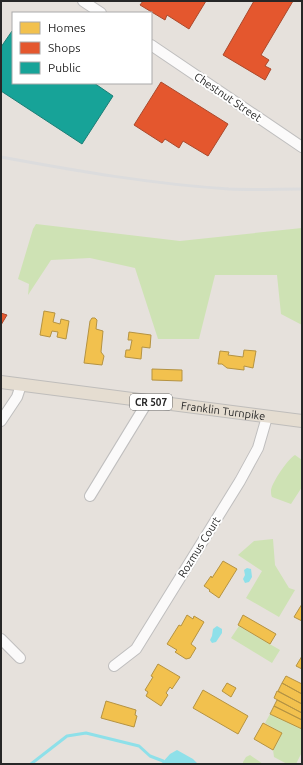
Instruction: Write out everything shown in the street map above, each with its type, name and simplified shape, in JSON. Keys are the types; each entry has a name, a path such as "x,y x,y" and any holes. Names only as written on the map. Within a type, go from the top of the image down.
{"main road":[{"name":"Franklin Turnpike","path":"1,382 302,421"}],"street":[{"path":"83,1 100,12"},
{"name":"Chestnut Street","path":"153,46 302,147"},
{"path":"1,422 17,397 21,385"},
{"path":"90,496 148,401"},
{"name":"Rozmus Court","path":"114,666 136,650 240,481 258,448 267,417"},
{"path":"1,639 20,658"}],"green space":[{"path":"36,224 180,241 302,228 302,325 281,314 277,275 215,275 199,339 158,339 135,268 90,258 51,260 28,295 29,284 18,279 33,229"},
{"path":"295,455 302,460 302,487 291,504 272,497 271,490 274,481 288,461"},
{"path":"273,539 275,565 289,588 295,590 279,617 246,598 262,571 238,555 254,541"},
{"path":"239,626 280,650 272,663 231,638"},
{"path":"270,714 302,729 302,752 296,764 287,764 274,757 273,750 282,733 265,723"},
{"path":"250,755 263,764 243,764 246,757"}],"water":[{"path":"247,568 251,569 252,577 249,582 245,583 243,579 245,575 244,570"},
{"path":"217,626 222,629 222,633 216,642 212,643 210,640 213,629"},
{"path":"177,750 193,759 198,764 161,764 170,754"}],"building: Homes":[{"path":"44,311 55,313 53,322 60,324 61,319 69,321 66,339 57,337 58,332 52,331 50,337 40,335"},
{"path":"92,318 97,320 96,329 103,331 101,352 104,356 102,365 84,363 90,321"},
{"path":"129,332 151,335 150,348 142,347 141,359 125,357 126,350 130,350 132,340 128,340"},
{"path":"244,350 256,351 253,368 244,366 244,370 227,368 222,364 218,364 220,351 229,352 228,355 243,357"},
{"path":"152,369 182,370 182,381 152,380"},
{"path":"223,561 237,569 219,598 204,586 211,576 212,578"},
{"path":"302,604 302,621 294,617"},
{"path":"187,615 193,619 194,616 204,622 191,644 196,648 190,658 186,659 175,652 177,650 167,644 179,625 181,626"},
{"path":"243,615 276,634 270,644 238,625"},
{"path":"302,656 302,669 296,666"},
{"path":"158,664 180,677 172,689 170,687 166,693 168,695 161,706 146,696 148,692 145,690 153,677 151,676"},
{"path":"286,676 302,684 302,694 282,683"},
{"path":"227,683 236,688 231,697 222,691"},
{"path":"282,683 302,694 302,704 278,691"},
{"path":"203,690 248,716 238,734 193,708"},
{"path":"277,691 302,704 302,713 274,698"},
{"path":"277,700 302,713 302,720 274,706"},
{"path":"106,701 136,710 135,715 137,716 134,727 101,718"},
{"path":"274,706 302,720 302,729 270,714"},
{"path":"263,723 282,733 273,750 254,739"}],"building: Shops":[{"path":"143,1 206,1 189,29 167,15 165,20 140,5"},
{"path":"254,1 293,1 261,55 269,60 265,66 271,69 265,80 223,55"},
{"path":"161,82 228,124 208,156 183,141 179,148 165,139 162,143 134,125"},
{"path":"1,313 7,315 1,325"}],"building: Public":[{"path":"12,31 12,84 95,84 113,96 82,144 1,91 1,47"}],"waterway":[{"path":"31,764 67,736 86,733 139,746 150,756 163,761"}],"railway":[{"path":"1,157 86,172 200,187 229,189 302,189"}]}
